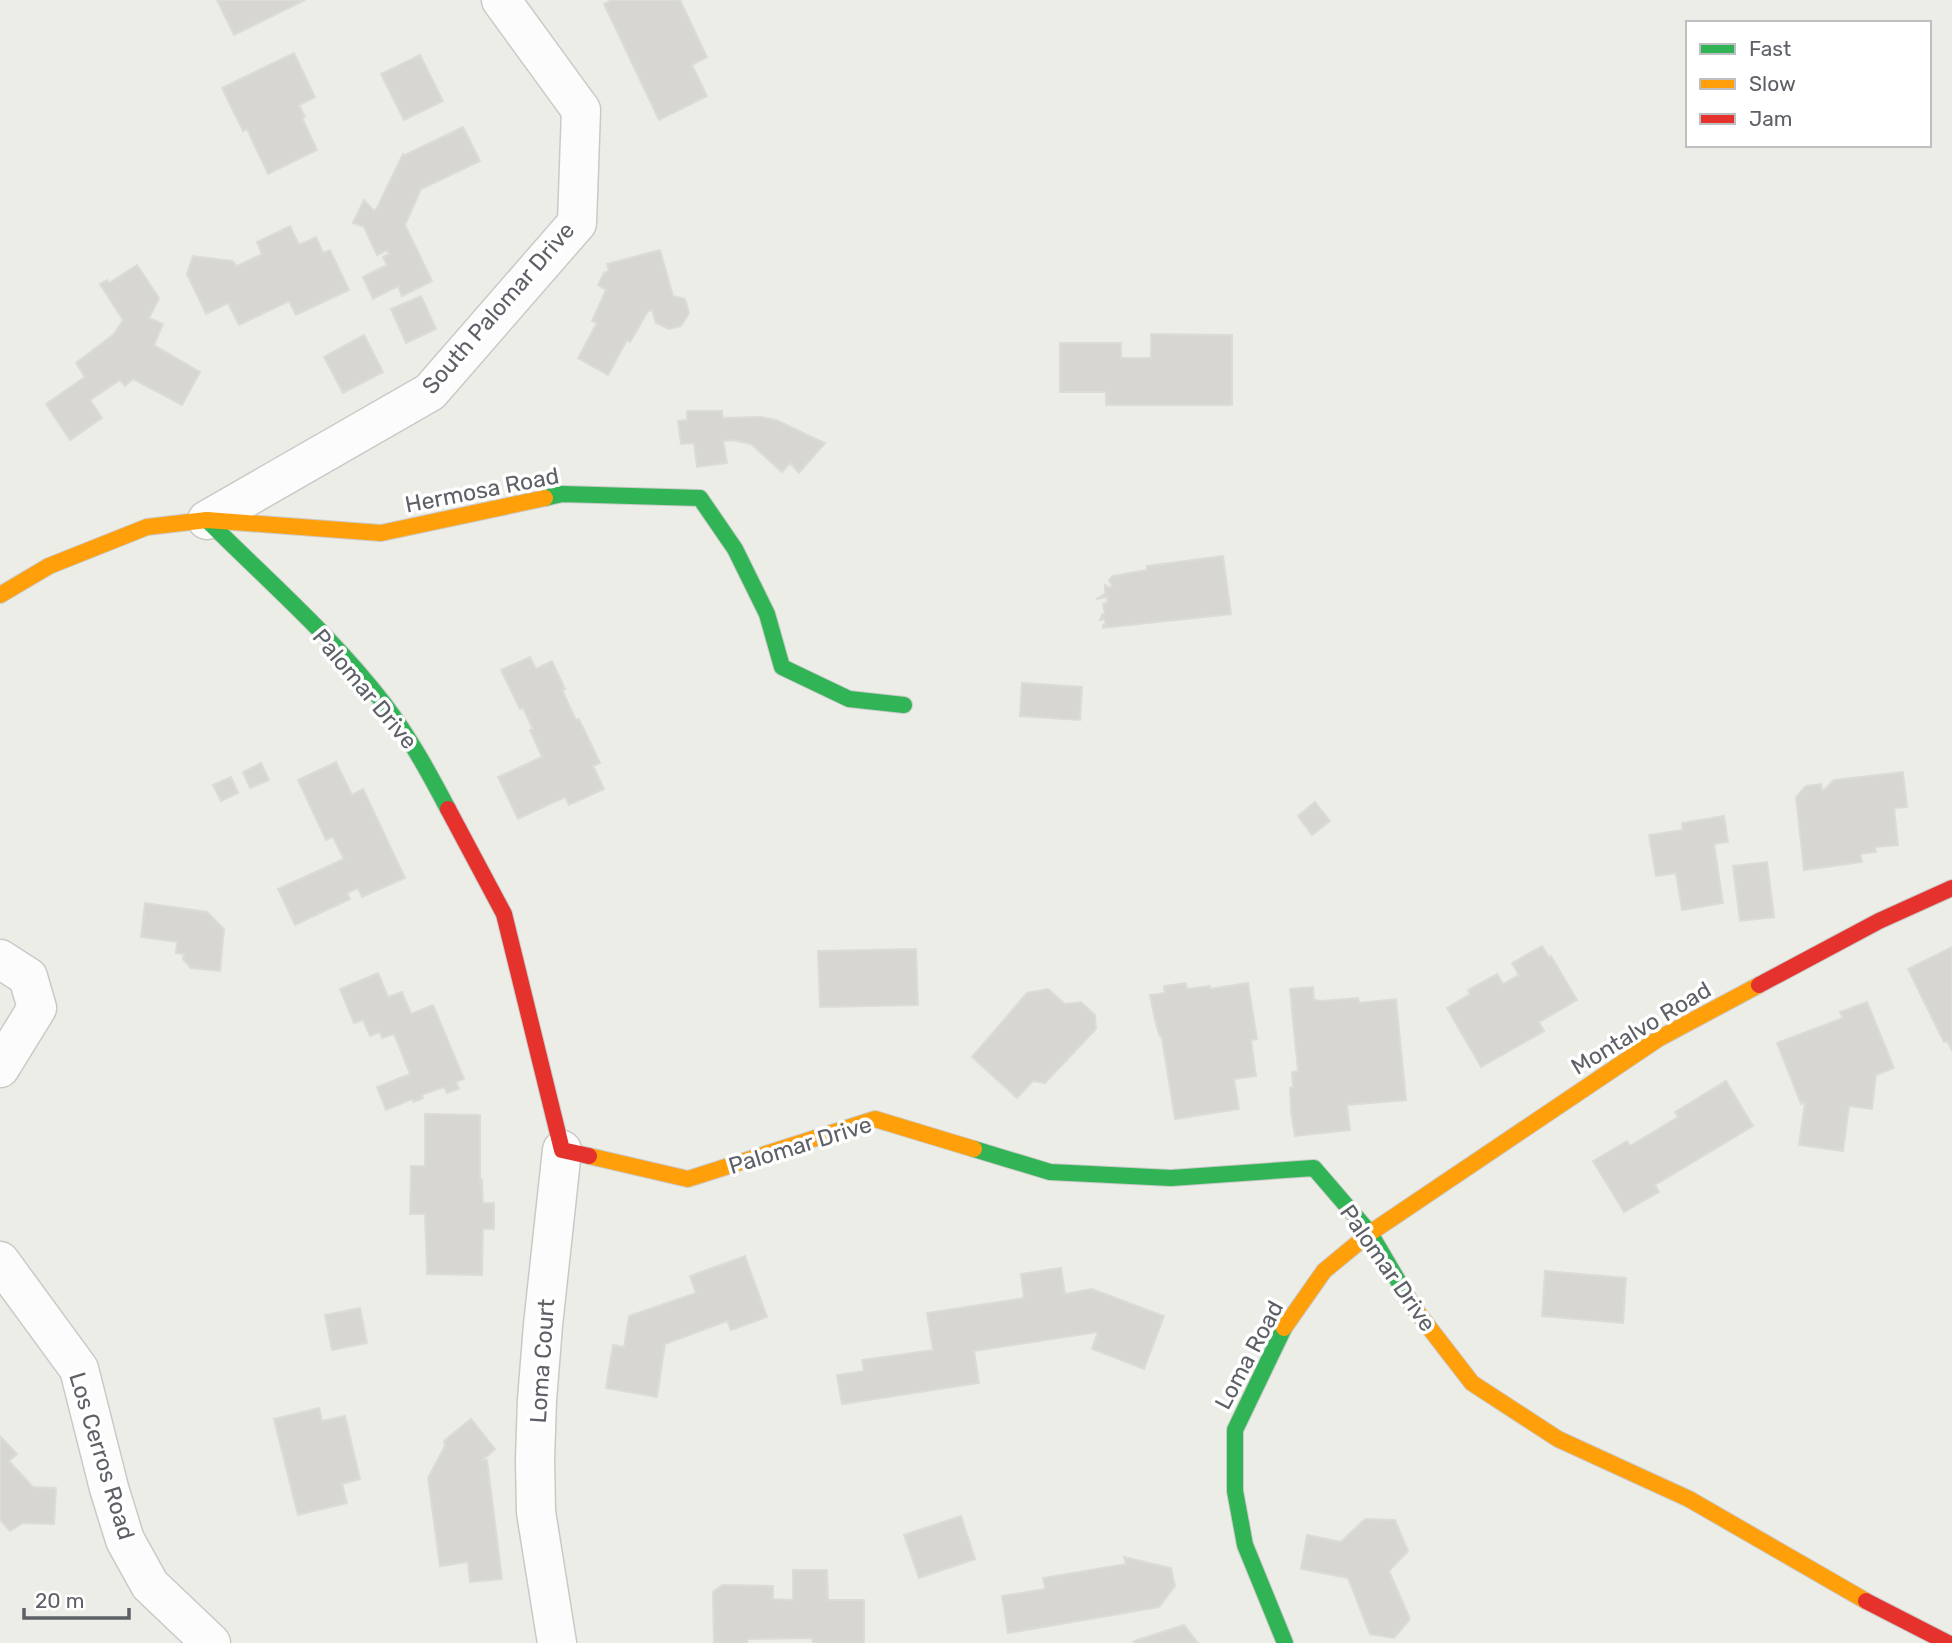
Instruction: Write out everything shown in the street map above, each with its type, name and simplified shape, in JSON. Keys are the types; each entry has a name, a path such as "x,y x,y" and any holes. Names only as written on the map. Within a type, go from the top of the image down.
{"street":[{"name":"South Palomar Drive","path":"207,520 430,392 578,223 581,110 501,0"},
{"name":"Hermosa Road","path":"207,520 381,533 562,494 700,498 735,549 762,603 782,667 849,699 904,705"},
{"path":"0,595 49,566 147,527 207,520"},
{"name":"Palomar Drive","path":"207,520 340,652 384,704 419,754 504,914 562,1150 688,1179 875,1119 1050,1172 1171,1178 1314,1168 1370,1233 1413,1308 1472,1383 1558,1438 1689,1499 1898,1619 1948,1643"},
{"name":"Montalvo Road","path":"1370,1233 1658,1039 1879,921 1952,888"},
{"path":"0,959 28,977 37,1008 0,1068"},
{"name":"Loma Court","path":"557,1643 536,1512 537,1401 562,1150"},
{"name":"Loma Road","path":"1285,1643 1245,1545 1235,1491 1235,1430 1285,1325 1324,1271 1370,1233"},
{"name":"Los Cerros Road","path":"0,1261 79,1369 125,1540 150,1585 211,1643"}],"building":[{"path":"217,0 305,0 234,35"},
{"path":"612,0 680,0 707,57 692,65 707,96 659,120 604,4"},
{"path":"294,53 315,97 299,105 317,150 268,174 247,129 243,131 222,88"},
{"path":"420,55 443,101 404,120 381,74"},
{"path":"463,127 480,161 421,189 405,225 432,281 402,296 398,286 373,299 363,277 387,265 383,257 389,254 387,250 377,255 364,227 353,223 364,200 374,211 403,154"},
{"path":"290,226 299,245 316,237 323,253 330,250 349,290 296,315 289,301 239,325 228,303 206,314 187,274 193,256 232,261 237,266 262,254 257,242"},
{"path":"660,250 673,296 685,299 689,313 681,326 669,329 656,323 652,310 648,311 630,342 627,340 608,375 578,358 597,323 592,321 606,290 598,285 604,273 609,271 607,264"},
{"path":"137,265 159,298 149,318 163,324 154,345 200,372 182,405 133,379 125,386 120,380 90,400 102,418 70,440 46,404 85,377 76,363 114,334 123,320 100,284 107,280 109,283"},
{"path":"421,296 436,329 406,343 391,309"},
{"path":"1151,334 1232,335 1232,405 1106,405 1106,392 1060,392 1060,343 1121,343 1121,358 1151,358"},
{"path":"364,335 383,372 343,393 324,357"},
{"path":"687,411 722,411 723,418 761,417 776,420 825,443 799,473 790,463 782,472 751,444 732,440 723,441 727,463 697,467 694,443 681,444 678,421 687,420"},
{"path":"1223,556 1231,614 1103,628 1106,624 1104,619 1100,620 1105,613 1103,604 1108,602 1107,597 1096,599 1105,594 1105,585 1110,588 1112,586 1109,580 1113,576 1147,570 1147,566"},
{"path":"530,657 536,669 552,661 576,720 579,719 600,763 593,766 604,789 569,805 565,797 518,819 498,777 542,757 530,730 533,729 501,670"},
{"path":"1022,683 1082,687 1080,720 1020,716"},
{"path":"336,762 352,795 363,789 405,878 362,897 358,888 347,893 350,899 295,925 278,889 344,859 333,837 326,840 298,780"},
{"path":"261,763 269,780 250,788 243,772"},
{"path":"1903,772 1907,807 1894,808 1898,845 1875,847 1876,852 1860,854 1862,862 1804,870 1796,797 1806,786 1821,784 1824,790 1834,780"},
{"path":"231,777 238,793 221,801 213,785"},
{"path":"1315,802 1330,821 1312,835 1298,816"},
{"path":"1724,816 1728,842 1714,844 1723,903 1682,910 1676,873 1656,876 1649,835 1683,830 1682,823"},
{"path":"1767,862 1774,917 1740,921 1733,866"},
{"path":"145,903 207,912 224,929 220,971 191,968 183,959 184,954 176,953 177,942 141,937"},
{"path":"1542,946 1549,957 1551,956 1577,1000 1539,1022 1544,1031 1481,1067 1447,1008 1470,994 1468,990 1497,974 1503,984 1519,975 1512,963"},
{"path":"1952,947 1952,1050 1947,1041 1944,1042 1908,969"},
{"path":"916,949 918,1005 820,1007 818,951"},
{"path":"378,973 388,997 402,992 411,1014 433,1005 464,1079 456,1082 459,1089 447,1093 444,1087 421,1095 423,1098 414,1102 412,1099 386,1110 377,1087 410,1074 394,1034 382,1038 380,1032 370,1036 363,1020 354,1023 340,989"},
{"path":"1186,983 1187,989 1210,986 1210,989 1248,983 1257,1039 1251,1040 1256,1076 1234,1079 1239,1109 1175,1119 1162,1038 1150,995 1165,993 1164,986"},
{"path":"1313,987 1314,1000 1358,998 1359,1003 1396,999 1406,1100 1347,1105 1350,1130 1295,1136 1290,1088 1293,1087 1292,1072 1298,1071 1290,989"},
{"path":"1048,989 1065,1004 1081,1002 1095,1015 1096,1029 1045,1083 1033,1081 1017,1098 972,1057 1027,993"},
{"path":"1867,1002 1894,1068 1876,1075 1872,1109 1849,1106 1843,1151 1799,1145 1805,1102 1801,1104 1777,1043 1843,1018 1840,1012"},
{"path":"1726,1081 1753,1126 1655,1185 1659,1192 1624,1212 1593,1161 1627,1141 1630,1146 1678,1117 1675,1112"},
{"path":"425,1114 480,1115 480,1180 483,1203 494,1203 494,1229 483,1229 482,1275 427,1274 425,1214 410,1214 411,1166 425,1166"},
{"path":"745,1256 767,1317 731,1330 727,1321 665,1344 657,1397 606,1388 613,1345 624,1347 629,1316 696,1293 690,1276"},
{"path":"1061,1268 1065,1294 1092,1289 1164,1316 1144,1369 1092,1349 1098,1332 974,1351 979,1383 842,1404 837,1375 864,1371 862,1360 933,1350 927,1313 1024,1298 1021,1274"},
{"path":"1545,1271 1626,1278 1623,1323 1542,1316"},
{"path":"360,1308 367,1343 332,1350 325,1315"},
{"path":"319,1408 322,1421 345,1416 360,1479 342,1484 347,1503 298,1515 274,1419"},
{"path":"471,1419 495,1449 482,1460 487,1460 502,1579 470,1582 468,1562 440,1566 428,1478 445,1446 444,1441"},
{"path":"0,1436 17,1454 9,1461 33,1487 56,1488 54,1524 23,1523 10,1531 0,1520"},
{"path":"961,1516 975,1559 919,1578 904,1535"},
{"path":"1365,1519 1395,1520 1408,1551 1389,1571 1410,1619 1394,1638 1370,1634 1348,1578 1301,1569 1307,1535 1341,1542"},
{"path":"1124,1557 1171,1568 1175,1586 1159,1607 1008,1633 1002,1596 1045,1589 1043,1578 1126,1564"},
{"path":"793,1570 827,1570 828,1600 864,1600 864,1643 813,1643 812,1638 747,1639 747,1643 714,1643 713,1592 722,1585 773,1586 773,1599 793,1600"},
{"path":"1184,1625 1198,1643 1134,1643 1134,1641"}],"traffic: fast":[{"path":"545,498 562,494 700,498 735,549 767,614 782,667 849,699 904,705"},
{"path":"207,520 322,632 365,680 403,730 448,809"},
{"path":"974,1149 1050,1172 1171,1178 1314,1168 1370,1233 1414,1308"},
{"path":"1284,1328 1235,1430 1235,1491 1245,1545 1285,1643"}],"traffic: slow":[{"path":"0,595 49,566 147,527 207,520 381,533 545,498"},
{"path":"1284,1328 1324,1271 1370,1233 1658,1039 1759,985"},
{"path":"589,1156 688,1179 875,1119 974,1149"},
{"path":"1414,1308 1472,1383 1558,1439 1689,1499 1866,1601"}],"traffic: jam":[{"path":"448,809 504,914 562,1150 589,1156"},
{"path":"1759,985 1879,921 1952,888"},
{"path":"1866,1601 1948,1643"}]}
